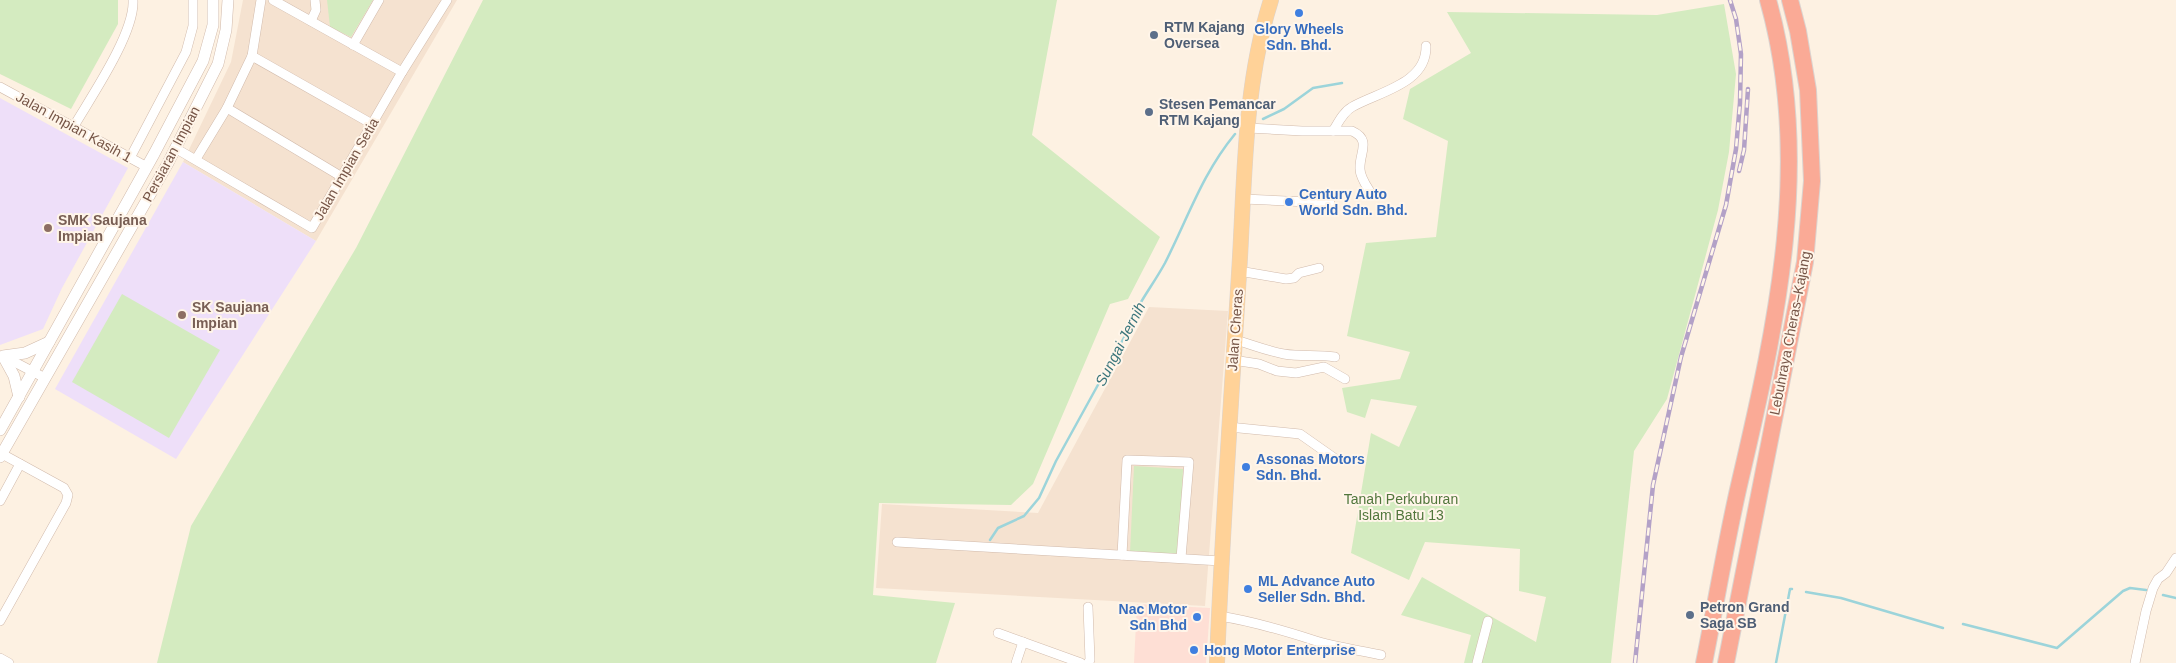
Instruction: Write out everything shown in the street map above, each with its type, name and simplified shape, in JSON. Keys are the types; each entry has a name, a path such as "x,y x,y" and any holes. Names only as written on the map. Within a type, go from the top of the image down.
{"highway":[{"name":"Lebuhraya Cheras–Kajang","path":"1704,663 1775,316 1788,221 1790,179 1786,90 1778,36 1768,0"},
{"name":"Lebuhraya Cheras–Kajang","path":"1726,663 1806,262 1812,181 1808,90 1798,31 1790,0"}],"main road":[{"name":"Jalan Cheras","path":"1218,663 1221,561 1248,128 1257,53 1272,0"}],"street":[{"path":"74,126 123,38 133,11 132,0"},
{"path":"130,158 186,52 193,26 193,0"},
{"name":"Persiaran Impian","path":"0,430 204,61 213,25 213,0"},
{"name":"Persiaran Impian","path":"1,456 176,148 218,64 226,30 228,0"},
{"path":"196,159 227,108 252,56 261,0"},
{"path":"273,0 402,72"},
{"path":"311,21 316,10 315,0"},
{"path":"353,45 379,0"},
{"name":"Jalan Impian Setia","path":"176,148 312,228 402,72 447,0"},
{"path":"1333,131 1350,108 1411,78 1426,55 1426,46"},
{"path":"252,56 372,124"},
{"path":"190,86 203,93"},
{"name":"Jalan Impian Kasih 1","path":"0,87 147,167"},
{"path":"227,108 342,177"},
{"path":"1248,128 1352,131 1362,138 1360,171 1372,195"},
{"path":"1243,199 1330,204"},
{"path":"1239,271 1286,279 1294,278 1299,273 1319,268"},
{"path":"1235,340 1284,354 1307,356 1322,354 1335,357"},
{"path":"2,355 25,353 49,342"},
{"path":"2,355 45,378"},
{"path":"2,355 14,376 19,396"},
{"path":"1233,360 1259,364 1277,371 1296,373 1324,367 1345,379"},
{"path":"1229,427 1300,434 1337,460"},
{"path":"0,621 66,503 68,495 64,488 1,456"},
{"path":"1122,555 1127,460 1189,462 1181,558"},
{"path":"0,501 20,464"},
{"path":"897,542 1221,561"},
{"path":"2135,663 2154,588 2158,579 2166,574 2176,558"},
{"path":"1088,607 1090,660 1088,663"},
{"path":"1219,616 1246,620 1286,630 1313,640 1381,655"},
{"path":"1478,663 1488,621"},
{"path":"998,633 1081,663"},
{"path":"1016,663 1023,642"},
{"path":"0,658 9,663"}],"shaded area":[{"path":"243,0 457,0 316,241 183,162 231,62"},
{"name":"SMK Saujana Impian","path":"0,98 128,168 62,288 43,329 0,345"},
{"name":"SK Saujana Impian","path":"183,162 316,241 176,459 55,389"},
{"path":"1149,307 1228,311 1205,606 876,588 882,504 1038,513"},
{"path":"1137,604 1210,608 1206,663 1134,663"}],"green space":[{"path":"0,0 118,0 118,24 71,109 0,74"},
{"path":"327,0 373,0 351,37 330,27"},
{"path":"483,0 1057,0 1032,135 1160,237 1128,299 1110,304 1033,484 1011,505 879,503 873,595 955,603 936,663 157,663 191,526 356,248"},
{"name":"Tanah Perkuburan Islam Batu 13","path":"1724,4 1736,74 1729,152 1718,210 1667,399 1634,451 1611,663 1464,663 1471,635 1401,615 1422,577 1536,642 1546,597 1519,591 1520,549 1425,542 1409,580 1351,553 1371,433 1399,447 1417,406 1371,399 1365,418 1347,412 1342,388 1400,379 1410,352 1347,336 1366,243 1436,237 1448,141 1403,119 1410,89 1471,53 1447,12 1657,15"},
{"path":"122,294 220,350 169,438 72,382"},
{"path":"1134,466 1183,469 1179,555 1130,553"}],"waterway":[{"name":"Sungai Jernih","path":"1263,119 1284,109 1313,88 1342,83"},
{"name":"Sungai Jernih","path":"990,540 998,528 1024,516 1039,498 1056,461 1126,334 1129,324 1165,263 1204,181 1223,149 1235,134"},
{"path":"1963,624 2057,648 2123,591 2130,588 2146,590"},
{"path":"1776,663 1790,589 1792,589"},
{"path":"1806,592 1841,598 1943,628"},
{"path":"2163,595 2176,598"}],"railway":[{"path":"1635,663 1653,485 1681,357 1726,205 1736,149 1740,103 1741,54 1736,19 1730,0"},
{"path":"1739,171 1744,150 1748,89"}],"place":[{"name":"Glory Wheels Sdn. Bhd.","path":"1299,13"},
{"name":"RTM Kajang Oversea","path":"1154,35"},
{"name":"Stesen Pemancar RTM Kajang","path":"1149,112"},
{"name":"Century Auto World Sdn. Bhd.","path":"1289,202"},
{"name":"SMK Saujana Impian","path":"48,228"},
{"name":"SK Saujana Impian","path":"182,315"},
{"name":"Assonas Motors Sdn. Bhd.","path":"1246,467"},
{"name":"ML Advance Auto Seller Sdn. Bhd.","path":"1248,589"},
{"name":"Petron Grand Saga SB","path":"1690,615"},
{"name":"Nac Motor Sdn Bhd","path":"1197,617"},
{"name":"Hong Motor Enterprise","path":"1194,650"}]}
